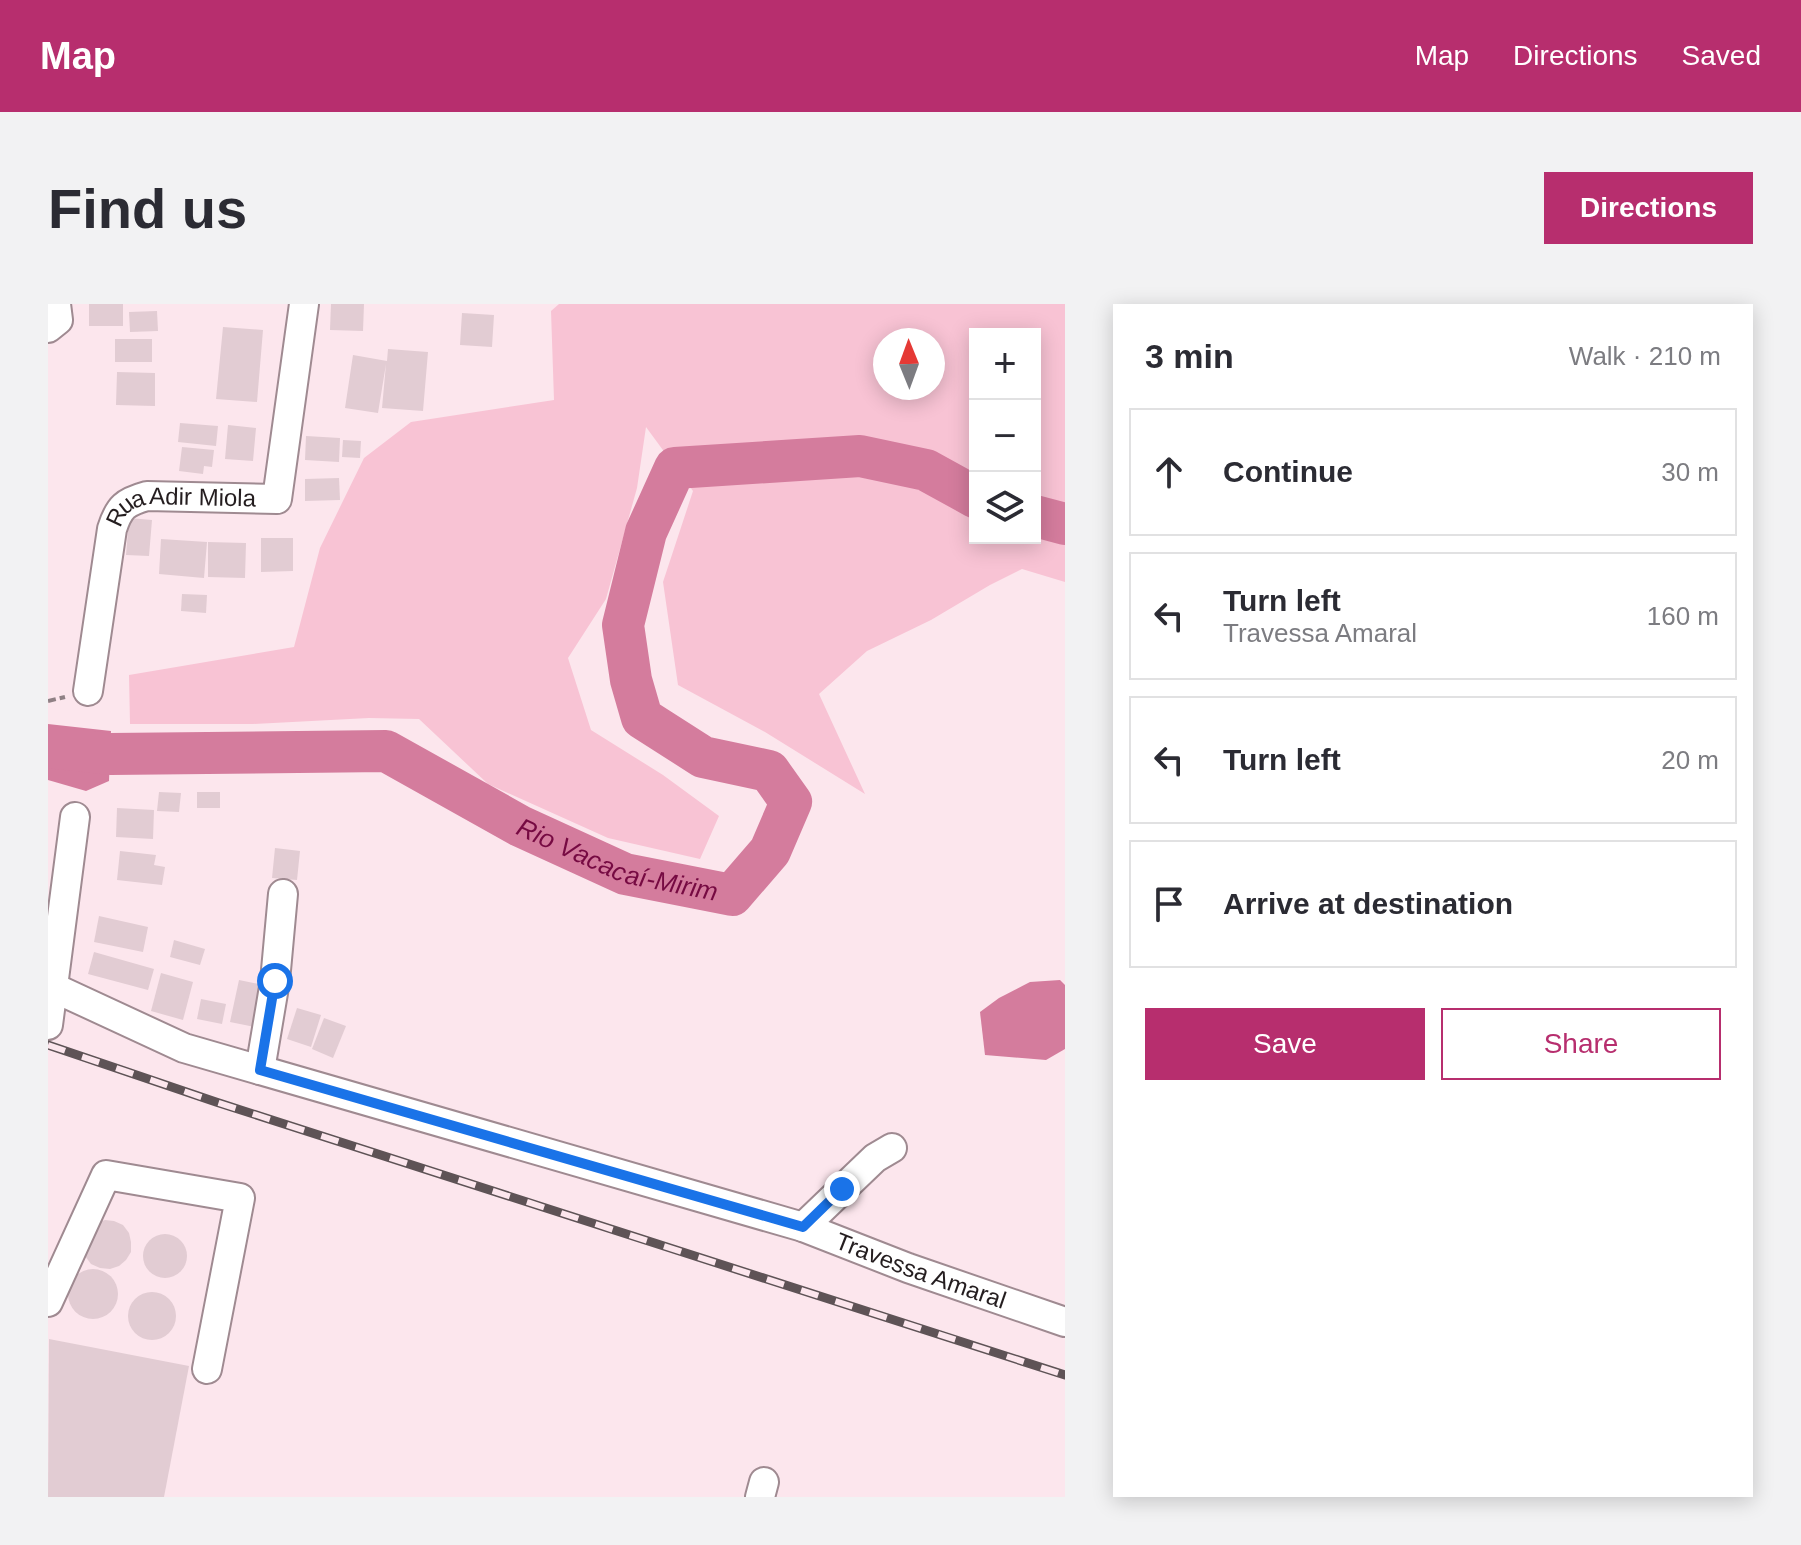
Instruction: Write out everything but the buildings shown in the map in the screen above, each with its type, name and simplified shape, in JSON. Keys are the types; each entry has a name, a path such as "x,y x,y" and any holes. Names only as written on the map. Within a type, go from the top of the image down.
{"street":[{"path":"48,328 58,320 56,304"},
{"name":"Rua Adir Miola","path":"88,691 117,513 130,501 147,496 277,499 304,304"},
{"path":"48,1025 75,817"},
{"path":"260,1070 275,981 283,894"},
{"name":"Travessa Amaral","path":"51,986 184,1048 803,1227 908,1268 1065,1322"},
{"path":"803,1227 875,1158 892,1148"},
{"path":"48,1302 106,1175 240,1198 207,1369"}],"shaded area":[{"path":"559,304 1065,304 1065,582 1022,569 931,620 867,651 819,694 865,794 765,732 678,685 663,582 693,491 646,427 637,488 606,599 568,658 591,730 663,775 719,816 700,859 608,838 488,784 419,719 130,724 129,675 294,647 320,548 364,458 411,422 554,400 551,311"},
{"path":"48,724 111,731 109,781 86,791 48,780"},
{"path":"1060,980 1065,985 1065,1049 1046,1060 985,1055 980,1012 1030,982"}],"waterway":[{"name":"Rio Vacacaí-Mirim","path":"48,747 110,754 386,751 520,826 625,874 732,895 770,851 791,802 769,771 703,757 642,718 631,680 623,625 646,532 675,468 860,456 926,470 969,494"},
{"name":"Rio Vacacaí-Mirim","path":"1041,518 1065,524"}],"railway":[{"path":"48,1045 1065,1375"}],"route":[{"path":"275,981 260,1070 803,1227 842,1189"}]}
